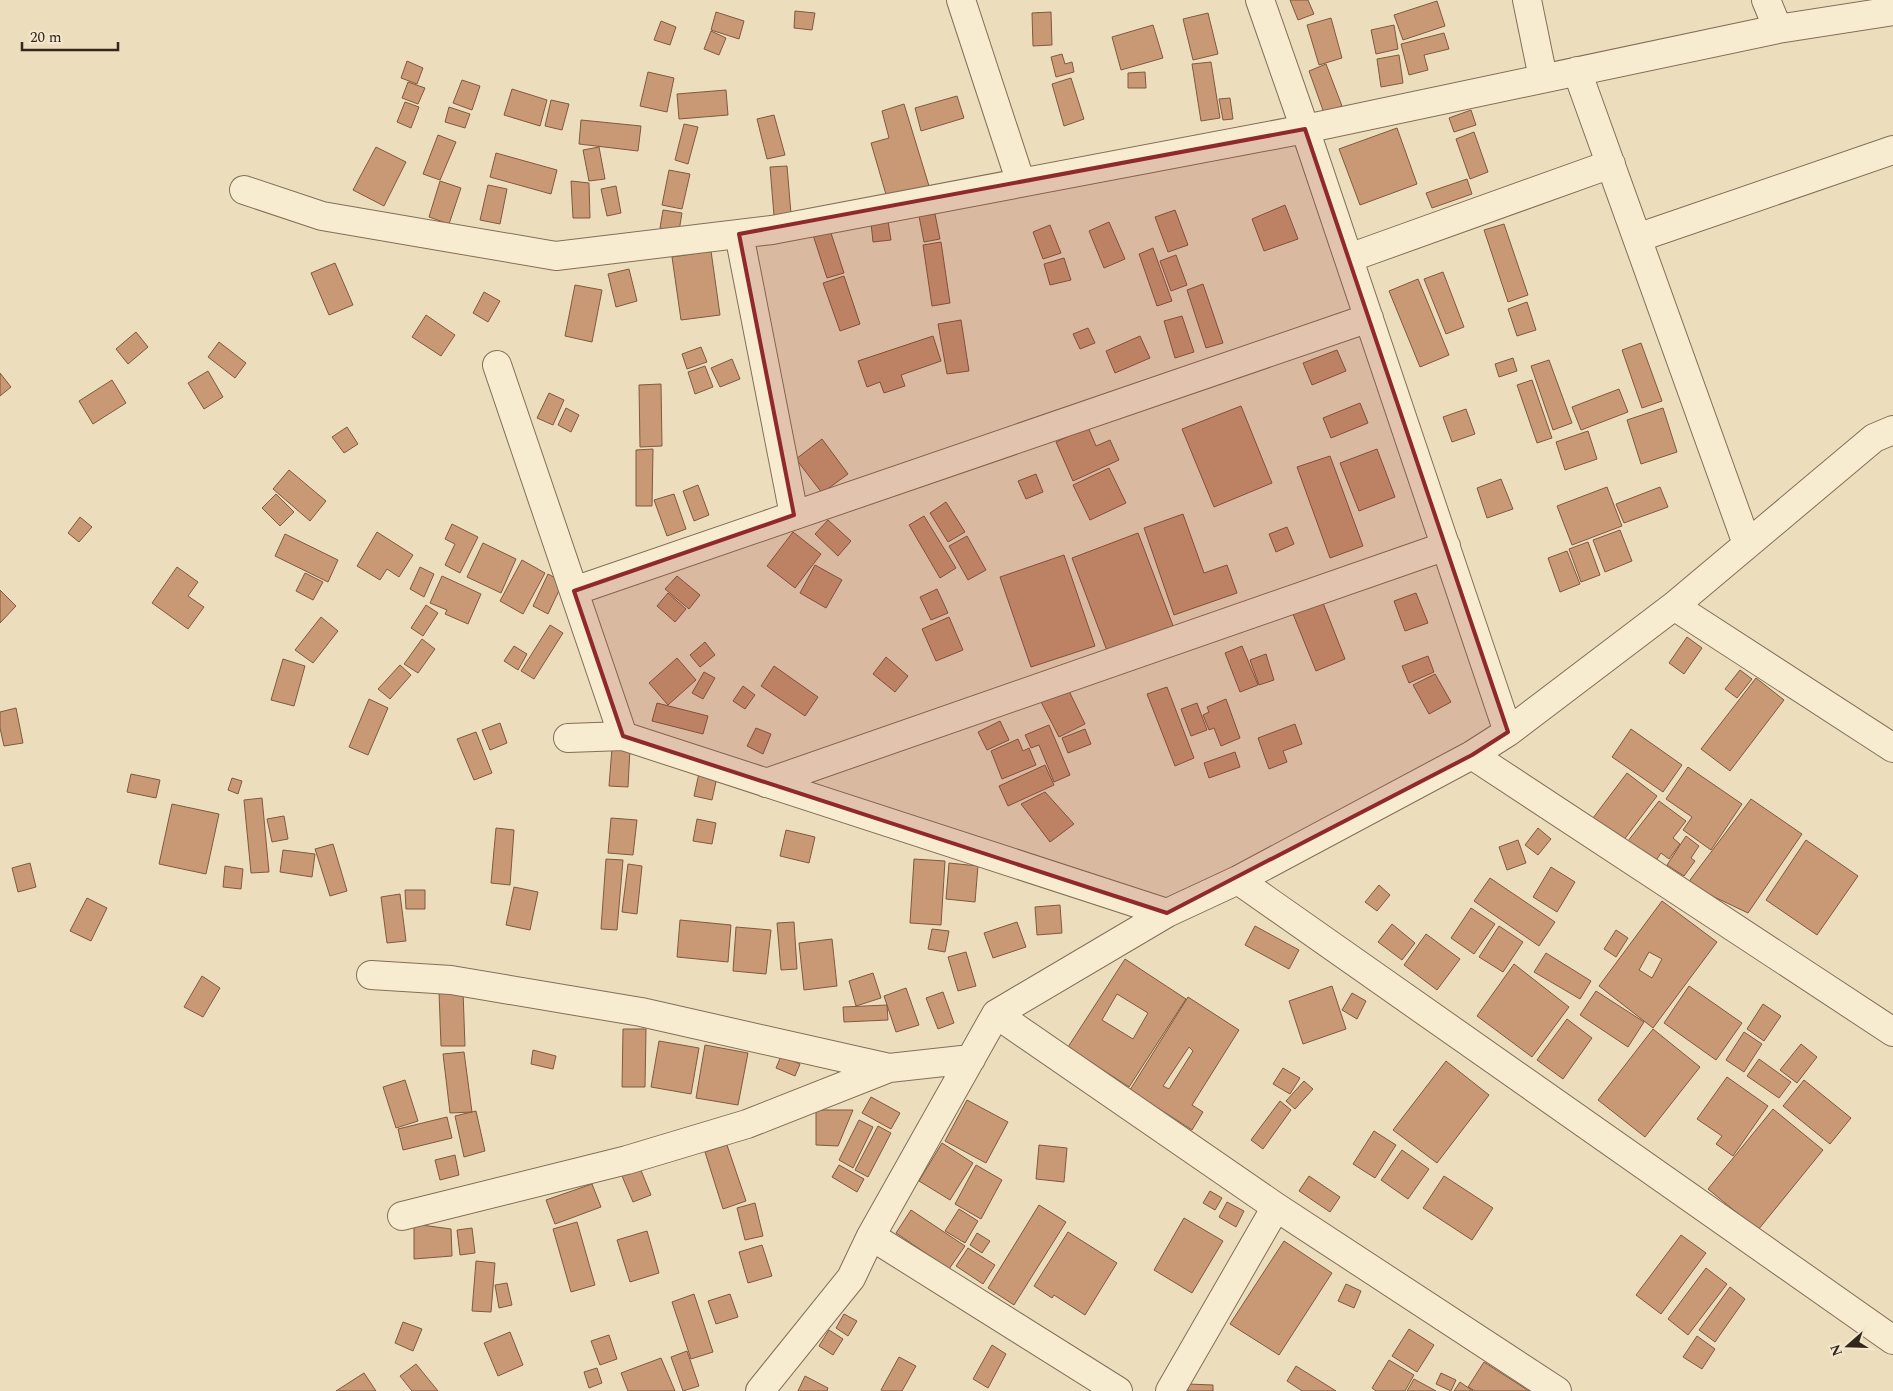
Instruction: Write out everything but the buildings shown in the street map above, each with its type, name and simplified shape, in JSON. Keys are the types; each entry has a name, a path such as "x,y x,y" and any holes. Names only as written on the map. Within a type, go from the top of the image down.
{"street":[{"path":"961,0 1021,183"},
{"path":"1260,0 1349,258 1508,732"},
{"path":"1527,0 1543,78"},
{"path":"1766,0 1778,29"},
{"path":"244,190 322,216 556,256 772,230 1305,129 1778,29 1893,11"},
{"path":"1577,71 1747,544"},
{"path":"1637,238 1893,150"},
{"path":"1349,258 1611,164"},
{"path":"739,234 794,515"},
{"path":"574,591 1369,318"},
{"path":"497,365 623,736"},
{"path":"760,1391 851,1278 871,1236 996,1014 1167,914 1238,880 1472,755 1508,732 1674,606 1747,544 1887,439"},
{"path":"766,783 1446,546"},
{"path":"1674,606 1893,748"},
{"path":"568,738 623,736 1167,914"},
{"path":"1472,755 1893,1032"},
{"path":"1238,880 1893,1340"},
{"path":"371,975 451,980 641,1012 889,1068"},
{"path":"996,1014 1276,1207 1557,1391"},
{"path":"402,1216 627,1160 728,1129 889,1068 971,1059"},
{"path":"1170,1391 1276,1207"},
{"path":"871,1236 1118,1391"}],"highlighted area":[{"path":"1305,129 1508,732 1472,755 1167,913 623,736 574,591 794,515 739,234"}]}
